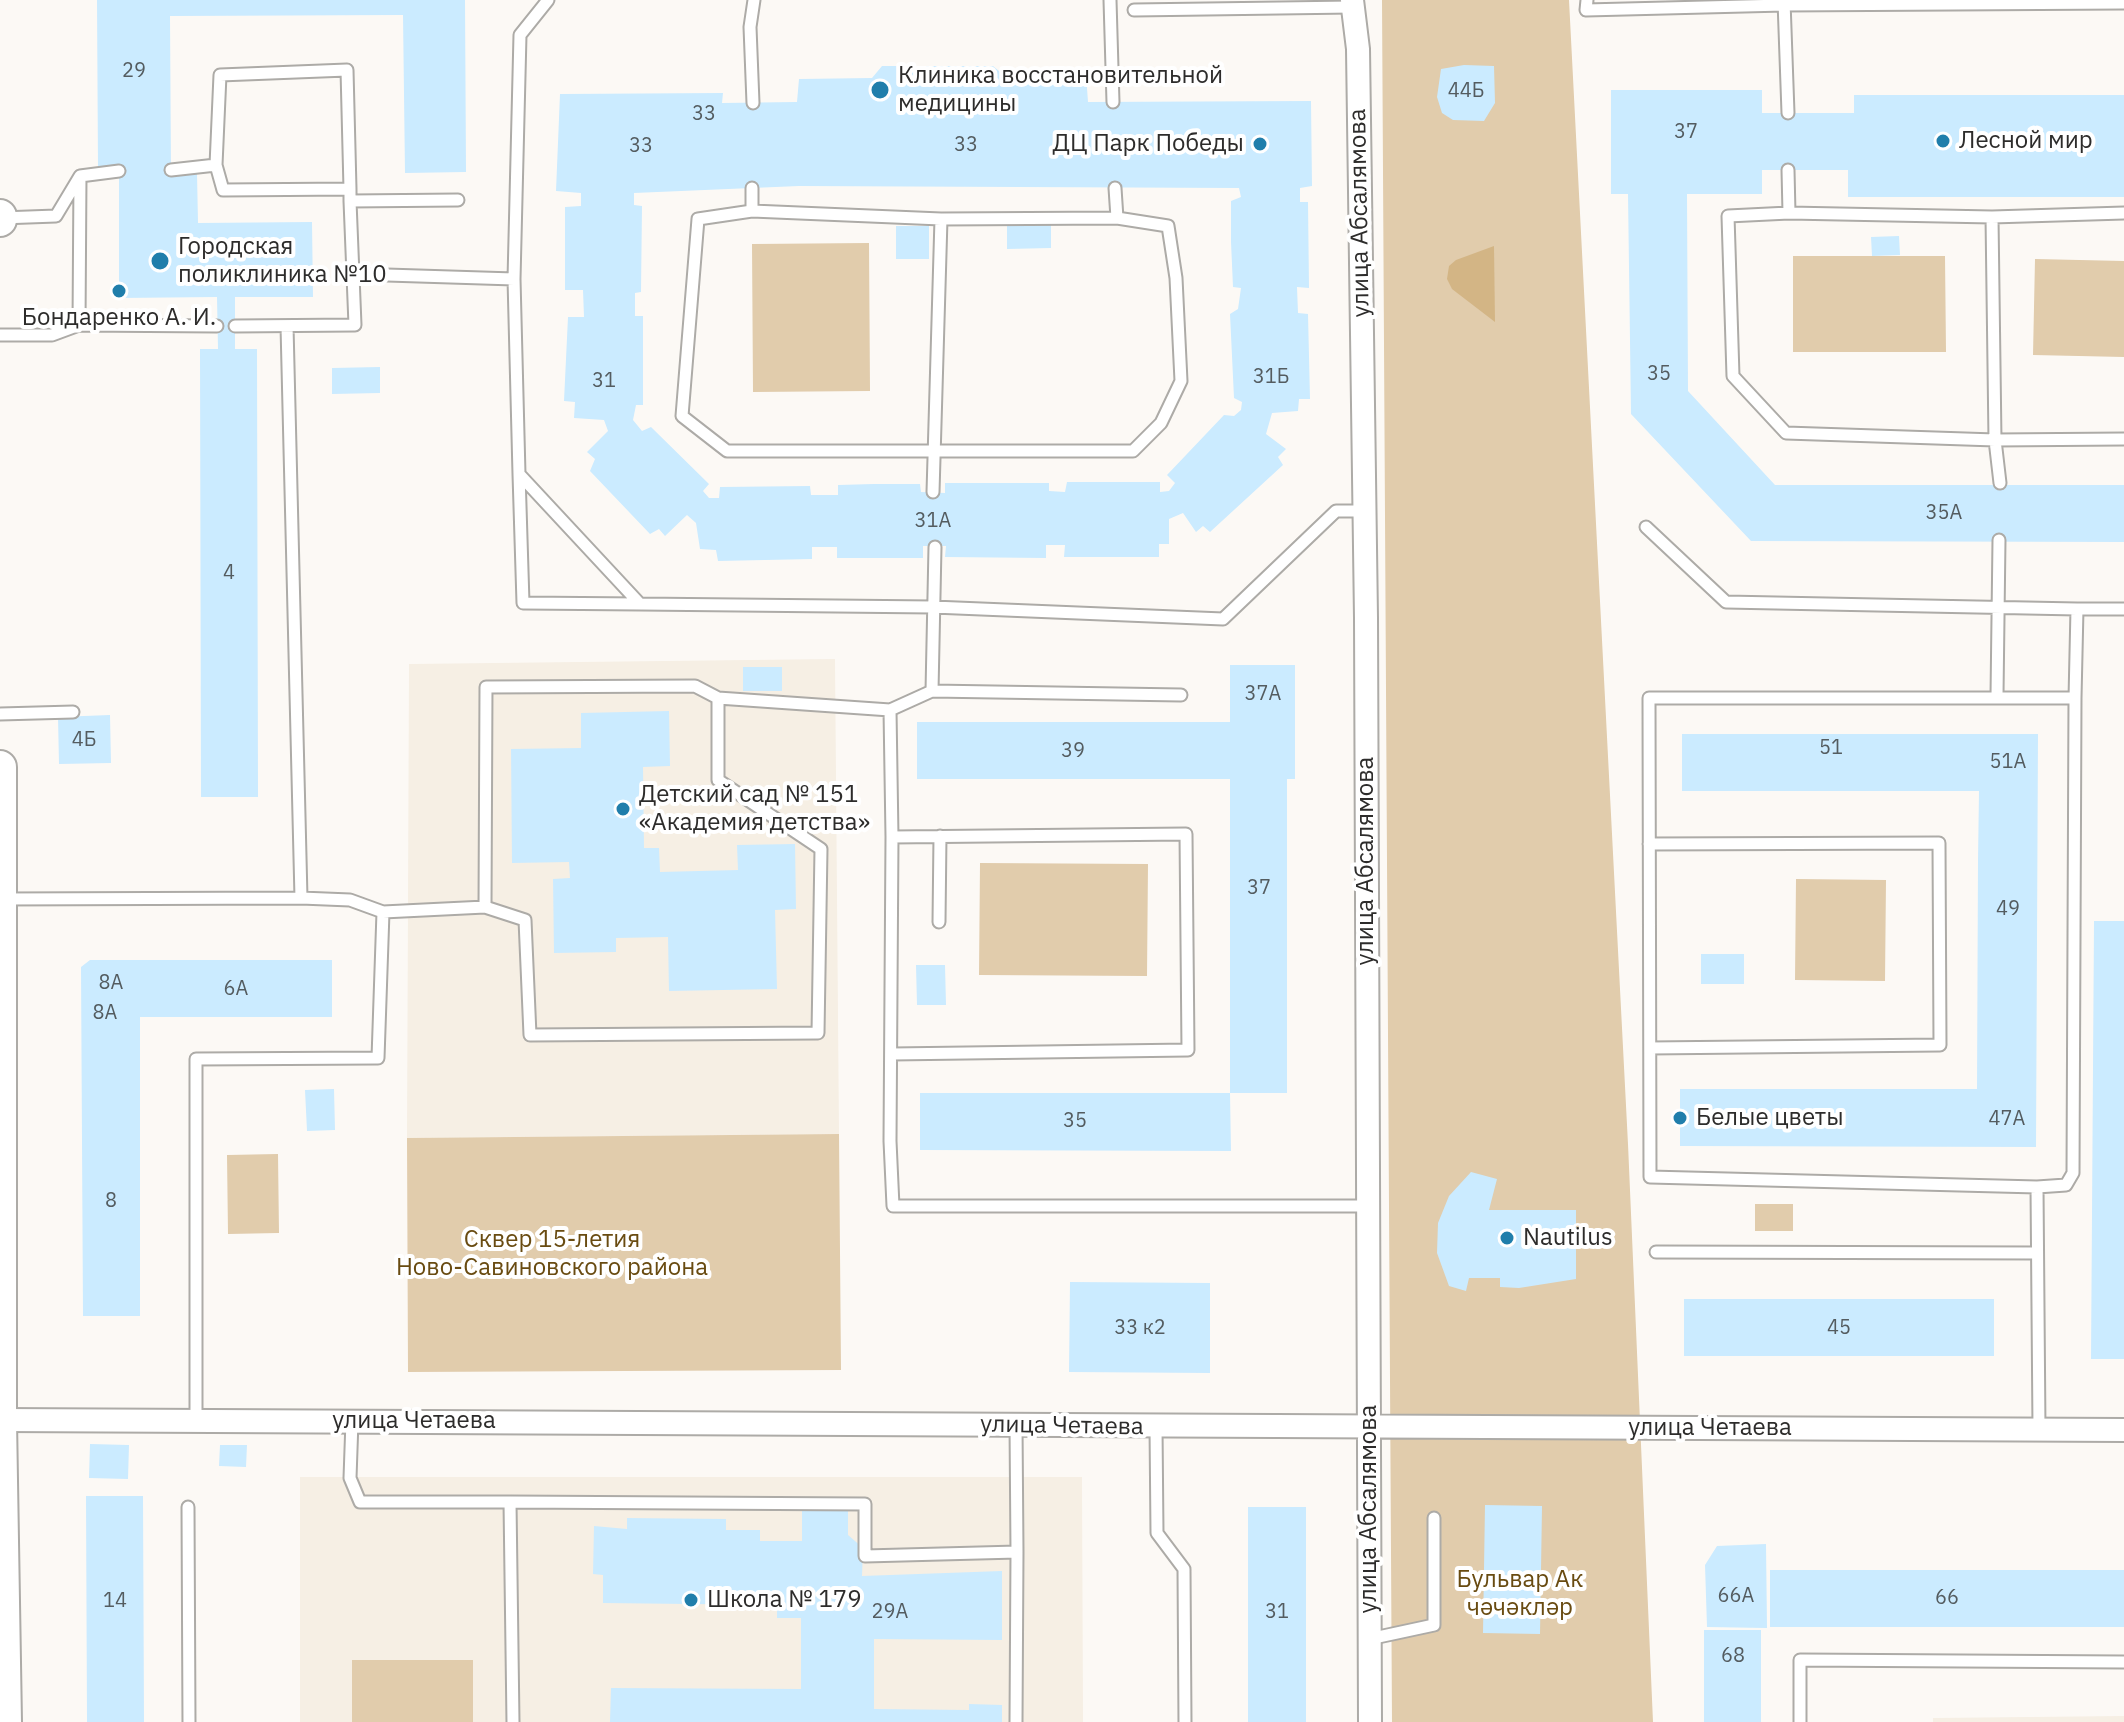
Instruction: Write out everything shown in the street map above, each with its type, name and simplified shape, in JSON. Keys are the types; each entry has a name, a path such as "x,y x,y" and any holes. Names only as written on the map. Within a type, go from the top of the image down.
{"street":[{"name":"улица Абсалямова","path":"1352,4 1358,49 1364,511 1370,1722"},
{"path":"0,767 0,1420 5,1722"},
{"name":"улица Четаева","path":"0,1420 2124,1430"}],"lane":[{"path":"548,0 520,35 514,279 523,603 933,607 1223,619 1336,511 1364,511"},
{"path":"753,103 750,27 754,0"},
{"path":"1110,0 1113,102"},
{"path":"1587,0 1586,10 1784,2 2124,3"},
{"path":"1784,2 1788,113"},
{"path":"1134,10 1352,4"},
{"path":"235,326 355,325 355,274 350,195 347,70 220,75 216,165 223,190 350,195 458,200"},
{"path":"171,170 216,165"},
{"path":"1788,170 1789,213"},
{"path":"80,176 119,171"},
{"path":"0,218 56,216 80,176"},
{"path":"79,325 80,176"},
{"path":"752,188 752,211"},
{"path":"1115,188 1117,218"},
{"path":"752,211 941,219 1117,218 1168,226 1176,278 1181,381 1161,423 1133,451 727,451 682,416 698,219 752,211"},
{"path":"2124,213 1992,217 1789,213 1728,216 1733,376 1786,433 1995,440 2124,439"},
{"path":"1992,217 1995,440 2000,483"},
{"path":"933,492 941,219"},
{"path":"355,274 514,279"},
{"path":"0,335 52,335 79,325 217,326"},
{"path":"287,326 301,898"},
{"path":"519,474 640,604"},
{"path":"1646,527 1726,602 2124,609"},
{"path":"1997,695 1999,540"},
{"path":"932,691 935,547"},
{"path":"2075,698 1997,695 1649,698 1650,1177 2037,1187 2066,1185 2073,1173 2077,609"},
{"path":"485,907 486,687 695,686 718,698 890,710 932,691 1181,695"},
{"path":"1,900 301,898 350,900 383,912 485,907 525,920 530,1035 818,1033 821,849 718,780 718,698"},
{"path":"890,710 893,1206 1368,1206"},
{"path":"0,714 73,712"},
{"path":"892,837 1186,834 1188,1050 892,1054"},
{"path":"939,922 940,836"},
{"path":"1649,844 1939,843 1940,952 1940,1045 1650,1048"},
{"path":"196,1420 196,1059 378,1058 383,912"},
{"path":"2037,1187 2039,1429"},
{"path":"1656,1252 2037,1253"},
{"path":"352,1421 350,1478 360,1502 865,1504 865,1556 1017,1552"},
{"path":"1016,1425 1016,1722"},
{"path":"1156,1427 1157,1533 1184,1569 1185,1722"},
{"path":"510,1502 513,1722"},
{"path":"188,1507 189,1722"},
{"path":"1369,1639 1434,1625 1434,1518"},
{"path":"1800,1722 1800,1660 2124,1662"}],"shaded area":[{"path":"1494,246 1495,322 1452,289 1447,279 1449,266 1456,260"},
{"name":"Детский сад № 151 «Академия детства»","path":"835,659 839,1134 407,1138 409,664"},
{"name":"Школа № 179","path":"300,1477 1082,1477 1083,1722 300,1722"},
{"path":"2124,1716 2124,1722 1933,1722 1933,1718"}],"green space":[{"name":"Бульвар Ак чәчәкләр","path":"1382,0 1569,0 1628,1144 1653,1722 1392,1722"},
{"path":"869,243 870,391 753,392 752,244"},
{"path":"1793,256 1945,256 1946,352 1793,352"},
{"path":"2035,259 2124,261 2124,357 2033,355"},
{"path":"980,863 1148,864 1147,976 979,975"},
{"path":"1796,879 1886,880 1885,981 1795,980"},
{"name":"Сквер 15-летия Ново-Савиновского района","path":"839,1134 841,1370 408,1372 407,1138"},
{"path":"278,1154 279,1233 228,1234 227,1155"},
{"path":"1755,1204 1793,1204 1793,1231 1755,1231"},
{"path":"352,1660 473,1660 473,1722 352,1722"}],"building":[{"path":"97,0 465,0 466,172 405,173 403,15 170,16 171,174 197,173 198,223 312,222 313,297 235,297 235,349 257,349 258,797 201,797 200,349 218,349 217,297 119,298 119,169 98,169"},
{"path":"1464,65 1494,66 1495,103 1484,121 1453,120 1442,113 1437,97 1441,69"},
{"path":"882,66 993,66 1005,76 1086,74 1088,102 1311,101 1312,186 1300,188 1300,202 1308,202 1309,288 1297,287 1298,313 1308,314 1310,399 1299,399 1298,411 1272,413 1266,434 1286,449 1278,457 1283,465 1210,532 1203,526 1196,532 1183,513 1169,519 1169,544 1159,544 1159,557 1064,557 1065,545 1046,545 1046,558 945,557 946,546 923,546 923,558 837,558 837,547 812,547 812,559 718,561 716,550 700,549 696,523 687,515 665,536 659,529 650,534 590,471 595,459 587,452 608,431 604,420 574,418 575,402 564,401 568,317 584,317 583,290 565,290 565,207 581,206 581,193 556,191 560,94 723,93 722,103 797,102 799,79 872,78","holes":["799,186 1239,188 1241,197 1231,201 1231,242 1233,287 1241,288 1238,309 1230,314 1234,398 1242,402 1241,410 1234,416 1224,415 1167,475 1175,483 1169,491 1160,492 1160,482 1067,482 1065,492 1049,491 1049,483 945,483 945,493 921,492 920,484 874,484 838,485 838,495 811,495 810,486 720,487 719,498 709,498 703,491 709,484 651,427 642,431 633,420 636,405 643,405 643,316 635,316 635,293 641,292 642,206 634,205 634,193"]},
{"path":"1611,90 1762,90 1762,113 1854,113 1854,95 2124,95 2124,197 1848,197 1848,170 1762,170 1762,194 1687,194 1688,391 1775,485 2124,485 2124,542 1751,541 1631,414 1628,194 1611,194"},
{"path":"1051,222 1051,248 1007,249 1007,223"},
{"path":"896,226 929,226 929,259 896,259"},
{"path":"1899,236 1900,255 1872,256 1871,237"},
{"path":"380,367 380,393 332,394 332,368"},
{"path":"1230,665 1295,665 1295,779 1287,779 1287,1093 1230,1093 1230,779 917,779 917,722 1230,722"},
{"path":"743,667 782,667 782,691 743,691"},
{"path":"669,711 670,766 643,767 644,848 659,848 660,872 738,870 737,845 795,844 796,909 775,910 777,989 669,991 668,937 616,938 616,952 554,953 553,879 570,878 569,862 512,863 511,749 581,748 581,713"},
{"path":"110,715 111,763 59,764 58,717"},
{"path":"1682,734 2038,734 2036,1147 1680,1146 1680,1089 1977,1089 1979,791 1682,791"},
{"path":"2094,921 2124,921 2124,1359 2091,1359"},
{"path":"1701,954 1744,954 1744,984 1701,984"},
{"path":"90,960 332,960 332,1017 140,1017 140,1316 83,1316 81,967"},
{"path":"916,965 945,965 946,1005 917,1005"},
{"path":"334,1089 335,1130 307,1131 305,1090"},
{"path":"920,1093 1230,1093 1231,1151 920,1150"},
{"name":"Nautilus","path":"1471,1172 1497,1179 1489,1210 1576,1210 1576,1279 1519,1288 1500,1287 1500,1278 1469,1278 1466,1291 1449,1286 1437,1253 1438,1223 1449,1196"},
{"path":"1070,1282 1210,1283 1210,1373 1069,1372"},
{"path":"1684,1299 1994,1299 1994,1356 1684,1356"},
{"path":"90,1444 129,1445 128,1479 89,1478"},
{"path":"220,1445 247,1445 246,1467 219,1466"},
{"path":"86,1496 143,1496 144,1722 87,1722"},
{"path":"1485,1505 1542,1506 1540,1634 1483,1633"},
{"path":"1248,1507 1306,1507 1306,1722 1248,1722"},
{"path":"802,1508 848,1508 848,1535 863,1548 862,1576 1002,1571 1002,1640 874,1639 874,1709 969,1710 969,1704 1002,1705 1002,1722 610,1722 611,1688 801,1689 801,1618 777,1618 777,1605 603,1603 603,1575 593,1574 594,1526 627,1529 627,1518 726,1519 726,1530 760,1530 760,1541 802,1541"},
{"path":"1766,1544 1767,1628 1707,1627 1705,1565 1717,1546"},
{"path":"1770,1570 2124,1570 2124,1627 1770,1627"},
{"path":"1704,1630 1761,1630 1761,1722 1704,1722"}],"place":[{"name":"Клиника восстановительной медицины","path":"880,90"},
{"name":"Лесной мир","path":"1943,141"},
{"name":"ДЦ Парк Победы","path":"1260,144"},
{"name":"Городская поликлиника №10","path":"160,261"},
{"name":"Бондаренко А. И.","path":"119,291"},
{"name":"Детский сад № 151 «Академия детства»","path":"623,809"},
{"name":"Белые цветы","path":"1680,1118"},
{"name":"Nautilus","path":"1507,1238"},
{"name":"Школа № 179","path":"691,1600"}]}
